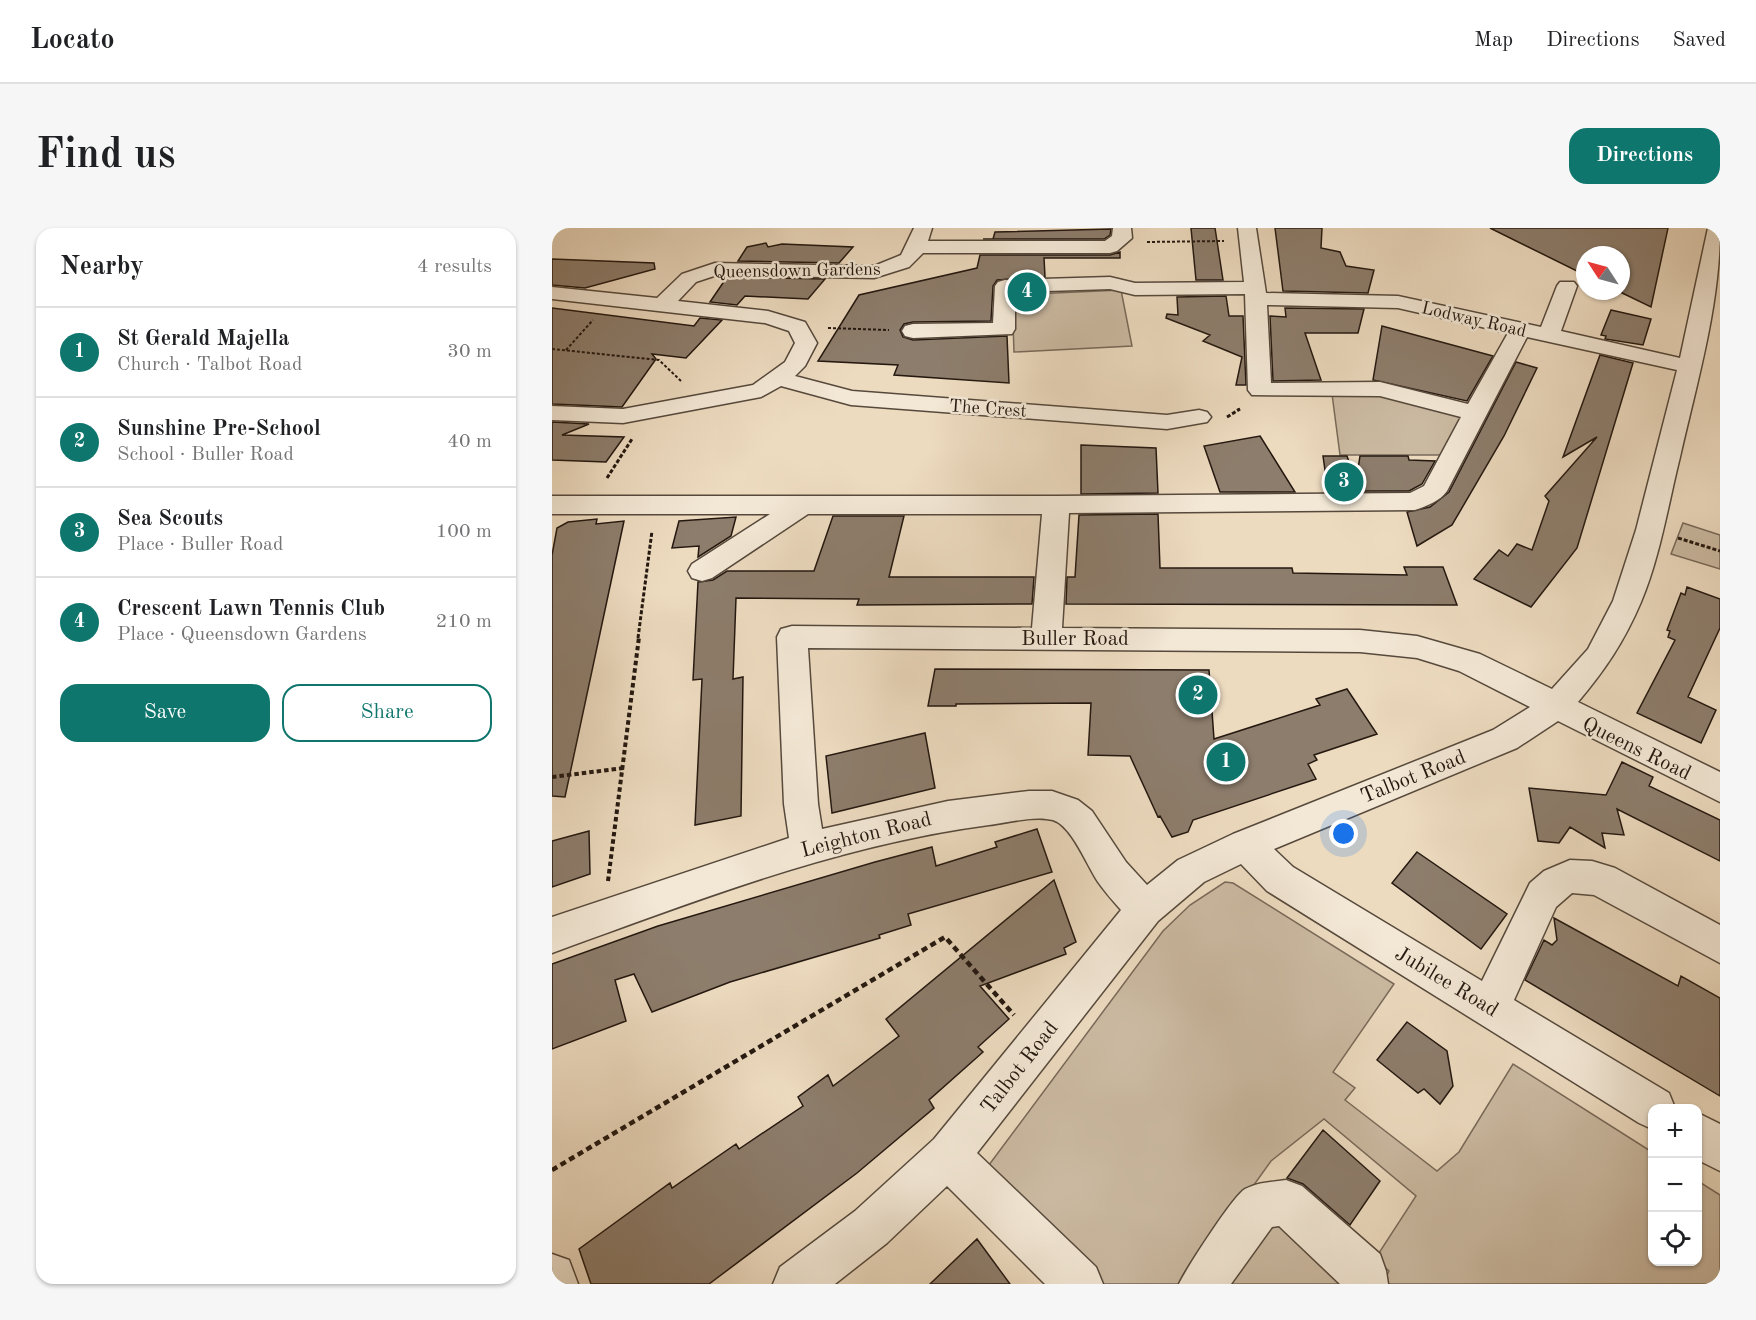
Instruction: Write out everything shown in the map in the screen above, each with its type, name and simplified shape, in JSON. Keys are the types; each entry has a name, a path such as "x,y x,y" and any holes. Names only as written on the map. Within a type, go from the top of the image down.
{"street":[{"path":"924,228 918,248 1110,247 1119,235"},
{"name":"Talbot Road","path":"797,1284 871,1227 949,1154 1145,909 1191,871 1246,845 1505,739 1555,707 1599,656 1627,601 1648,530 1688,366 1717,228"},
{"path":"1248,234 1255,293 1260,390 1380,389 1475,413"},
{"name":"Queensdown Gardens","path":"661,306 689,279 715,269 874,272 908,261 918,248"},
{"name":"Lodway Road","path":"913,331 1004,329 1005,286 1110,283 1135,289 1255,293 1398,302 1548,337 1688,366"},
{"path":"1548,337 1567,286"},
{"name":"Queensdown Gardens","path":"552,292 768,317 797,327"},
{"path":"552,413 623,416 702,404 761,390 779,379 794,366 802,355 806,343 797,327"},
{"path":"552,505 1056,505 1415,501 1434,491 1475,413 1514,329"},
{"name":"The Crest","path":"779,379 851,398 1167,422 1198,417"},
{"path":"702,571 804,504"},
{"path":"1047,638 1056,505"},
{"name":"Buller Road","path":"808,847 801,804 792,637 1360,641 1417,647 1469,662 1555,707"},
{"name":"Queens Road","path":"1555,707 1720,789"},
{"name":"Leighton Road","path":"552,935 808,847 956,812 1049,806 1065,809 1083,826 1110,870 1145,909"},
{"name":"Jubilee Road","path":"1246,845 1280,879 1648,1104"},
{"path":"1490,1007 1543,895 1556,881 1564,877 1582,875 1602,880 1720,945"},
{"path":"1702,1138 1720,1149"},
{"path":"949,1154 973,1183 1079,1284"},
{"path":"1203,1284 1259,1206 1286,1202 1363,1271 1364,1284"},
{"path":"552,1276 554,1284"}],"path":[{"path":"1119,235 1248,234"},
{"path":"565,350 612,300"},
{"path":"797,327 913,331"},
{"path":"552,349 659,360 702,404"},
{"path":"1198,417 1218,421 1228,417 1260,390"},
{"path":"616,463 630,441"},
{"path":"602,918 624,768 655,506"},
{"path":"1677,538 1720,551"},
{"path":"552,777 624,768"},
{"path":"552,1170 945,937 1038,1042"}],"shaded area":[{"path":"1121,290 1132,346 1014,352 1012,295"},
{"path":"1381,393 1462,414 1464,418 1444,455 1340,455 1332,394"},
{"path":"1683,523 1720,535 1720,569 1671,554"},
{"path":"1225,882 1233,883 1394,984 1333,1072 1355,1088 1345,1100 1437,1171 1459,1152 1513,1064 1648,1149 1648,1266 1702,1266 1702,1184 1720,1195 1720,1284 1383,1284 1389,1271 1375,1259 1416,1196 1324,1119 1271,1161 1183,1284 1102,1284 983,1173 1163,931 1190,905"},
{"path":"1274,1217 1343,1284 1219,1284"}],"building":[{"path":"1191,228 1215,228 1223,280 1196,280"},
{"path":"1275,228 1322,228 1321,248 1340,252 1346,266 1374,270 1368,293 1283,291"},
{"path":"1490,228 1668,228 1651,307 1630,297 1630,246 1576,246 1576,271"},
{"path":"1111,229 1110,235 1104,239 993,239 995,232"},
{"path":"766,243 768,247 782,244 853,247 839,263 738,261 747,247"},
{"path":"1120,252 1120,258 1044,258 1045,277 997,280 993,286 991,321 913,322 904,324 900,330 903,337 913,340 1007,336 1009,383 894,375 898,365 818,361 859,295 977,268 980,255 1110,255"},
{"path":"552,259 654,263 655,269 585,288 552,285"},
{"path":"727,277 825,279 808,299 745,296 737,305 710,302"},
{"path":"1226,296 1229,316 1243,316 1246,385 1236,385 1242,357 1203,341 1210,335 1166,318 1167,314 1178,315 1177,297"},
{"path":"552,308 694,326 700,318 722,320 686,358 652,354 656,359 622,407 552,404"},
{"path":"1285,308 1364,309 1358,333 1305,333 1321,380 1273,381 1270,316 1286,317"},
{"path":"1611,310 1651,319 1643,345 1605,339 1606,336 1601,335"},
{"path":"1382,326 1493,356 1467,401 1373,380"},
{"path":"1600,355 1633,363 1577,548 1531,607 1474,579 1499,550 1508,556 1517,544 1532,550 1549,501 1545,496 1597,437 1563,457"},
{"path":"1516,362 1537,368 1504,436 1452,525 1417,546 1407,512 1430,507 1449,492"},
{"path":"552,422 589,424 562,435 624,437 606,462 552,460"},
{"path":"1260,436 1295,492 1220,492 1204,446"},
{"path":"1081,445 1156,448 1158,493 1081,494"},
{"path":"1323,456 1347,456 1356,482 1360,456 1408,456 1409,460 1435,461 1422,484 1409,491 1328,491"},
{"path":"1158,514 1160,568 1292,568 1293,573 1407,575 1404,567 1443,567 1457,605 1066,604 1067,577 1075,577 1079,515"},
{"path":"833,516 904,516 889,577 1034,577 1032,604 857,605 859,599 736,598 733,679 743,677 741,816 695,825 702,679 693,680 698,582 713,580 727,571 814,571"},
{"path":"736,517 731,536 698,557 699,546 672,548 679,521"},
{"path":"597,519 596,524 624,521 565,797 552,796 552,555 557,528 568,522"},
{"path":"1687,587 1720,599 1720,628 1688,697 1716,710 1701,743 1637,713 1675,640 1668,637 1670,631 1667,630 1681,593 1685,595"},
{"path":"935,669 1209,670 1214,739 1320,705 1316,699 1347,689 1377,734 1314,755 1317,760 1308,764 1316,779 1193,820 1188,832 1172,837 1160,816 1158,817 1130,756 1088,755 1091,703 928,706"},
{"path":"925,733 935,788 832,813 826,756"},
{"path":"1622,762 1653,777 1649,786 1720,820 1720,861 1617,809 1624,835 1602,833 1605,848 1570,827 1559,843 1538,841 1529,788 1606,795"},
{"path":"1037,829 1052,872 908,914 911,925 879,935 880,938 730,982 652,1012 634,974 615,980 626,1021 552,1049 552,964 658,926 875,862 932,847 936,866 997,847 995,842"},
{"path":"589,831 590,874 552,887 552,841"},
{"path":"1417,852 1507,914 1481,949 1392,883"},
{"path":"1054,880 1076,942 1064,948 1066,954 980,986 1009,1019 978,1047 983,1052 929,1100 934,1108 857,1173 709,1284 591,1284 579,1249 670,1183 672,1188 736,1144 739,1149 803,1106 798,1097 828,1075 833,1086 899,1036 886,1019"},
{"path":"1554,918 1678,986 1681,976 1720,998 1720,1096 1525,980 1544,940 1552,945 1557,940"},
{"path":"1407,1022 1447,1051 1453,1086 1440,1104 1424,1089 1418,1093 1377,1060"},
{"path":"1323,1130 1380,1181 1350,1225 1303,1184 1287,1178"},
{"path":"977,1239 1010,1284 930,1284"}],"place":[{"name":"Crescent Lawn Tennis Club","path":"1027,292"},
{"name":"Sea Scouts","path":"1344,482"},
{"name":"Sunshine Pre-School","path":"1198,695"},
{"name":"St Gerald Majella","path":"1226,762"}]}
